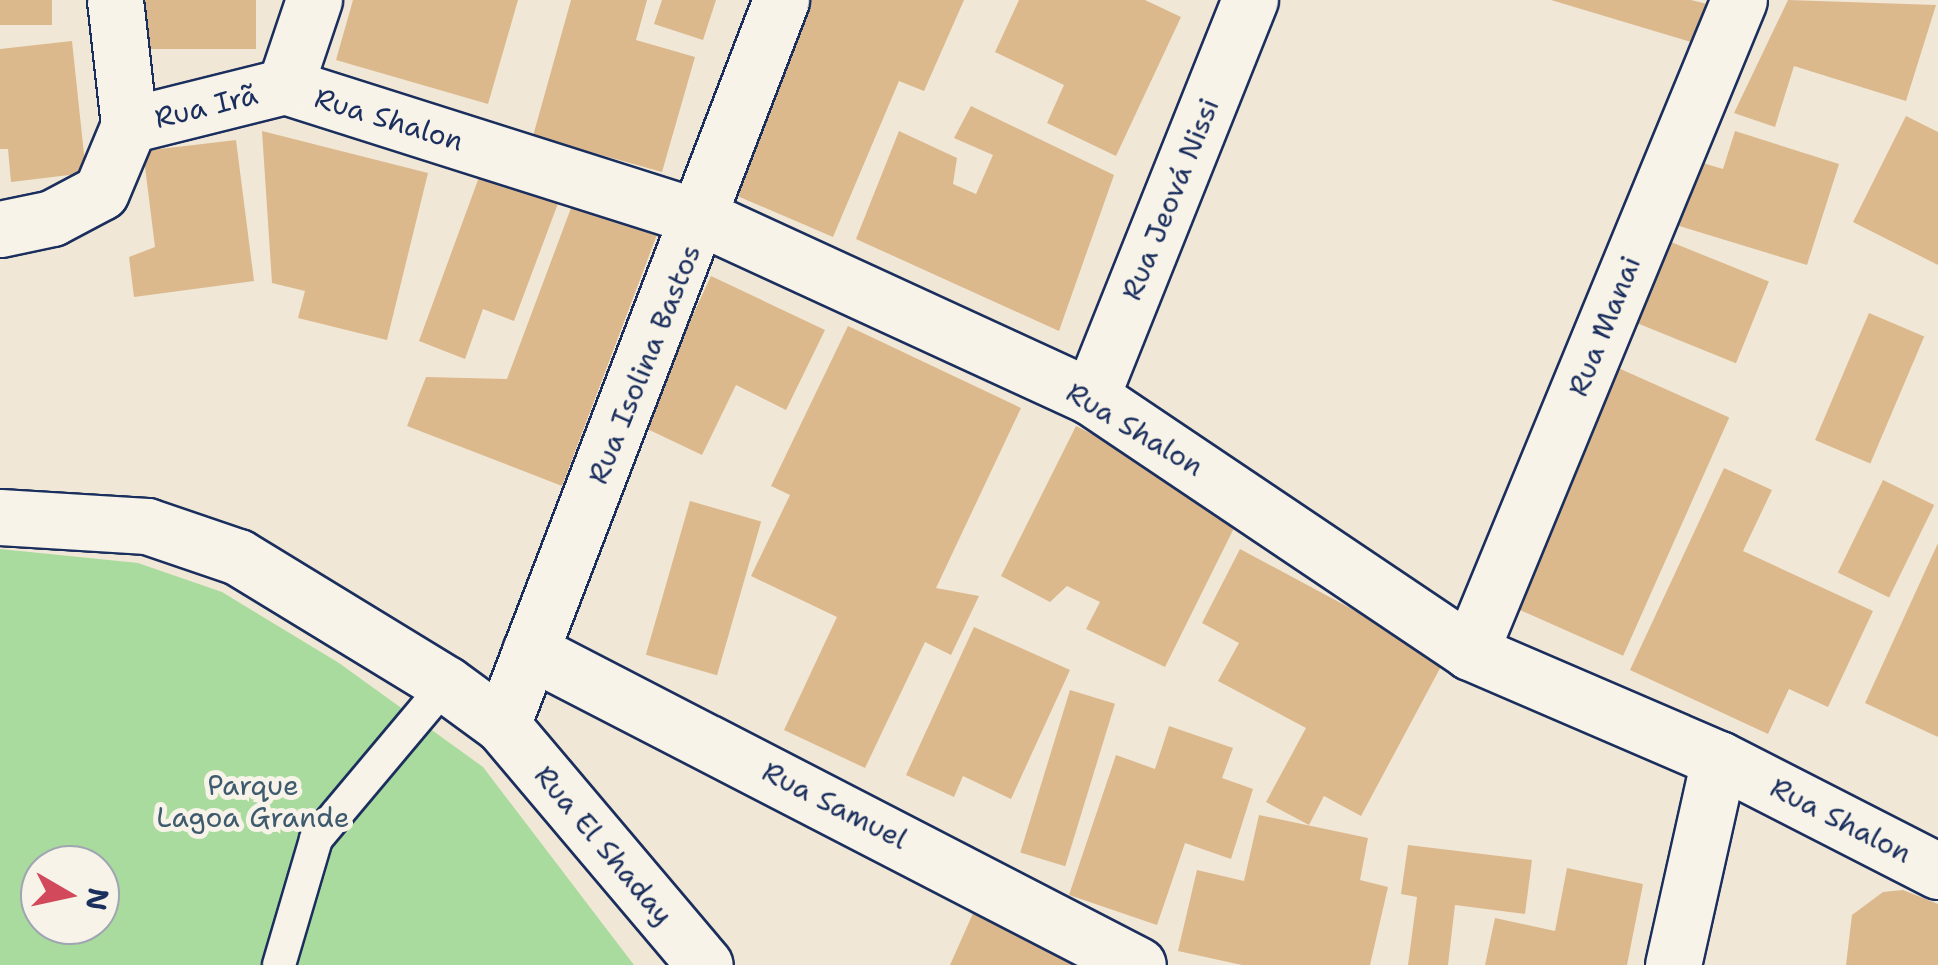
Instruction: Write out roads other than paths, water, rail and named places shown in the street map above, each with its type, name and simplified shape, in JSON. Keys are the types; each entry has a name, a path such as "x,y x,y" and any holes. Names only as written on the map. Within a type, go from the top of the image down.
{"street":[{"path":"115,0 129,125"},
{"path":"285,86 314,0"},
{"name":"Rua Isolina Bastos","path":"502,726 702,218 781,0"},
{"name":"Rua Jeová Nissi","path":"1091,397 1250,0"},
{"name":"Rua Manai","path":"1470,652 1739,0"},
{"name":"Rua Irã","path":"0,229 52,218 101,192 129,125 285,86"},
{"name":"Rua Shalon","path":"285,86 702,218 1091,397 1470,652 1719,759 1938,871"},
{"path":"0,517 147,526 238,558 446,684 502,726"},
{"name":"Rua Samuel","path":"530,651 1138,965"},
{"name":"Rua El Shaday","path":"502,726 705,965"},
{"path":"1673,965 1719,759"}],"lane":[{"path":"279,965 316,839 446,684"}],"park label":[{"name":"Parque Lagoa Grande","path":"253,801"}]}
